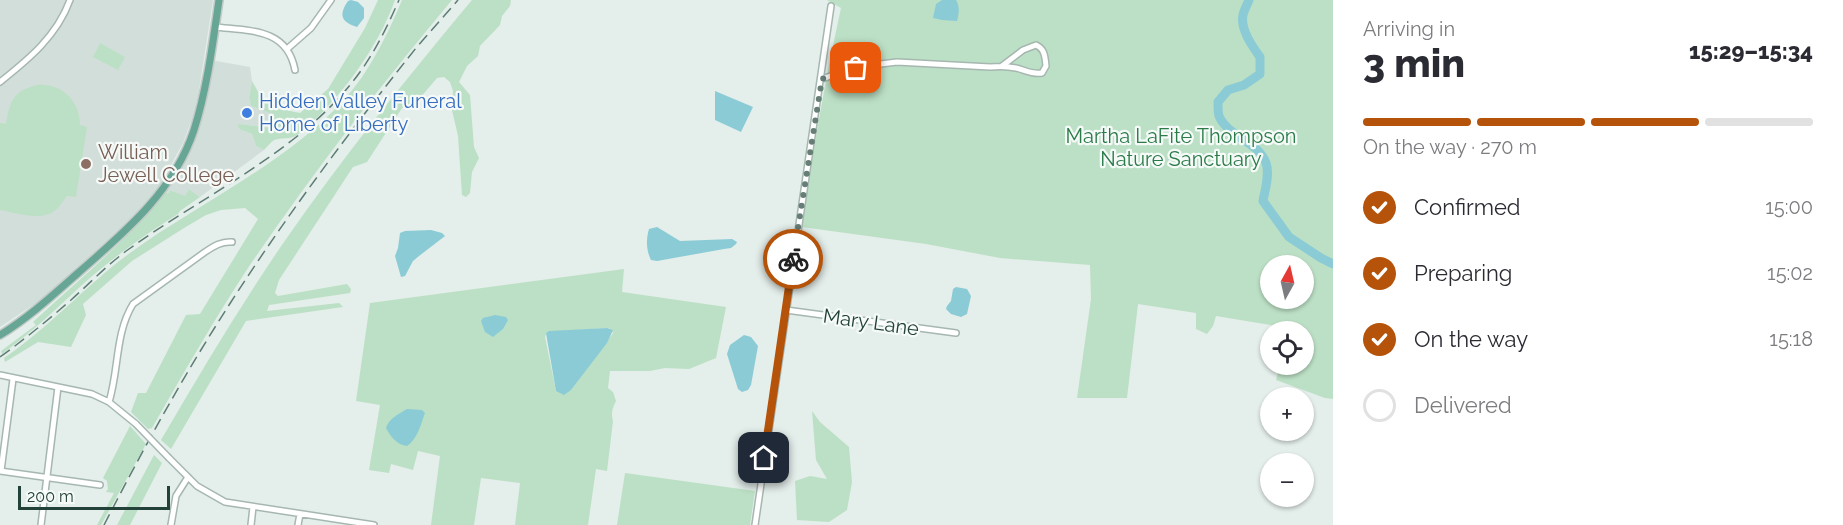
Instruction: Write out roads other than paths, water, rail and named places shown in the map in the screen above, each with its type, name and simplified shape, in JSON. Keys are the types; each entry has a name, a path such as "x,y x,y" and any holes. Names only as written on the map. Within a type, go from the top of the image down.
{"main road":[{"path":"0,335 38,308 127,231 158,195 178,164 194,132 219,0"}],"street":[{"path":"0,82 33,55 48,39 70,0"},
{"path":"287,49 311,28 331,0"},
{"path":"755,525 831,6"},
{"path":"215,27 265,34 274,38 287,49 293,58 295,70"},
{"path":"822,79 856,68 897,62 1002,66 1035,74 1042,73 1046,66 1044,52 1036,45 1023,50 1002,66"},
{"path":"109,402 113,390 122,328 133,304 217,244 232,242"},
{"name":"Mary Lane","path":"786,310 956,333"},
{"path":"0,375 84,391 109,402 136,424 197,486 225,502 374,525"},
{"path":"13,379 1,471 100,485"},
{"path":"41,525 58,387"},
{"path":"171,525 176,496 188,477"},
{"path":"251,525 253,507"},
{"path":"298,525 300,514"}],"water":[{"path":"942,0 956,0 959,10 957,21 933,18 936,4"},
{"path":"348,1 358,2 364,8 364,18 357,27 347,23 342,14"},
{"path":"715,91 753,107 741,132 715,120"},
{"path":"657,227 680,241 732,239 737,242 731,248 657,261 651,260 647,248 648,233 649,229"},
{"path":"431,230 445,236 413,261 405,276 401,277 395,256 400,233"},
{"path":"956,287 967,289 971,296 967,314 961,317 951,314 946,309 951,301 953,289"},
{"path":"495,315 506,317 508,320 503,329 493,337 485,332 481,321 483,318"},
{"path":"607,328 613,330 607,343 571,390 564,395 556,391 546,333"},
{"path":"744,335 751,337 758,346 751,385 748,390 742,392 738,389 727,354 730,345"},
{"path":"407,409 422,410 425,413 416,436 407,446 394,440 386,428 392,419"}],"waterway":[{"path":"1249,0 1243,15 1243,26 1260,57 1260,74 1244,85 1228,90 1218,102 1219,116 1229,129 1257,149 1262,156 1268,172 1263,201 1289,237 1333,264"}],"railway":[{"path":"0,357 54,315 129,249 252,169 312,124 338,99 360,72 399,0"},
{"path":"104,525 187,373 264,253 364,115 416,48 458,0"}],"place":[{"name":"Hidden Valley Funeral Home of Liberty","path":"247,113"},
{"name":"William Jewell College","path":"86,164"}],"park label":[{"name":"Martha LaFite Thompson Nature Sanctuary","path":"1181,148"}]}
